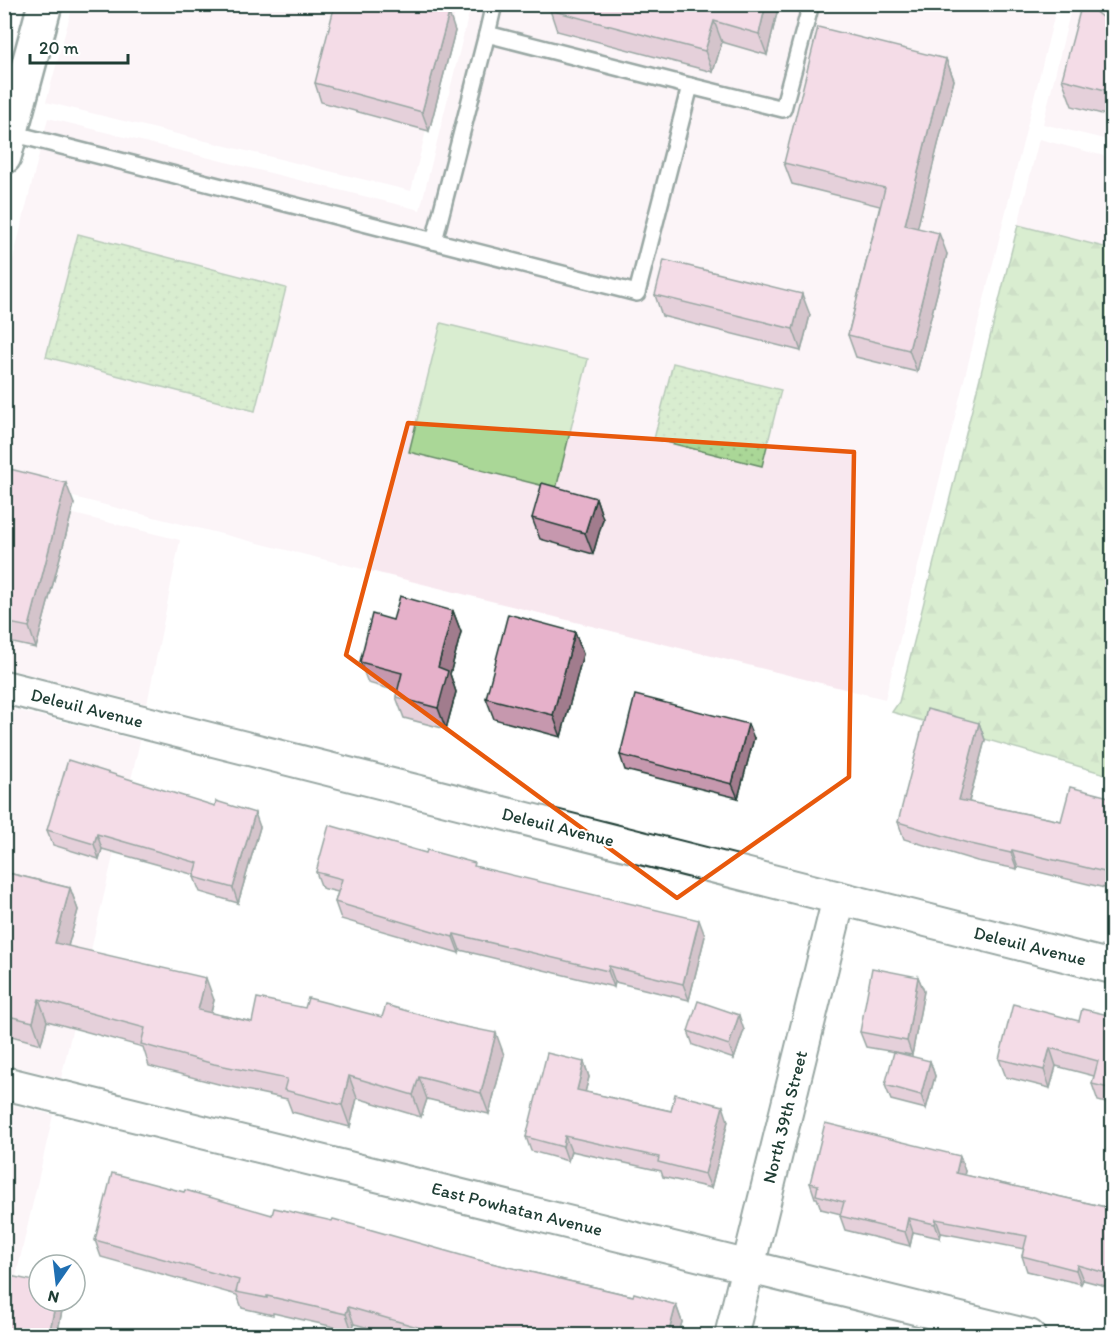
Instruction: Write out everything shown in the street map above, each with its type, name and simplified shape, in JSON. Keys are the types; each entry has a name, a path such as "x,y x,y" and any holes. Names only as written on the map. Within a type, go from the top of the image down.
{"main road":[{"path":"8,145 45,4"}],"street":[{"name":"Deleuil Avenue","path":"4,687 1113,967"},
{"name":"North 39th Street","path":"731,1335 839,898"},
{"name":"East Powhatan Avenue","path":"4,1083 1029,1335"}],"lane":[{"path":"434,241 494,4"},
{"path":"487,34 783,109 811,4"},
{"path":"8,145 434,241 637,292 690,86"}],"highlighted area":[{"path":"408,423 854,452 849,777 677,898 346,655"}],"shaded area":[{"path":"73,5 457,5 411,191 46,102"},
{"path":"471,5 1057,5 885,699 5,480 5,292 48,118 420,210"},
{"path":"1072,5 1112,5 1112,141 1043,124"},
{"path":"1039,139 1112,158 1112,249 1018,225"},
{"path":"4,497 180,540 147,704 5,668"},
{"path":"4,707 140,741 61,1078 5,1064"},
{"path":"5,1103 53,1115 5,1324"}],"green space":[{"path":"1018,225 1112,249 1112,776 892,712 899,702"},
{"path":"78,234 286,288 255,411 46,357"},
{"path":"441,323 588,359 556,489 409,452"},
{"path":"673,363 781,390 762,466 654,439"}],"building":[{"path":"335,4 433,4 432,8 449,13 422,112 315,83"},
{"path":"551,4 766,4 759,34 714,21 705,51 550,10"},
{"path":"1081,7 1093,10 1102,17 1108,14 1113,15 1113,92 1062,79"},
{"path":"818,27 946,59 905,225 939,233 909,350 848,335 885,188 784,163"},
{"path":"664,260 802,294 793,329 655,295"},
{"path":"6,468 66,483 29,627 4,622 4,474"},
{"path":"542,483 596,498 585,533 532,518"},
{"path":"400,596 453,611 438,667 448,671 438,708 396,697 402,673 360,662 372,614 393,620"},
{"path":"508,614 575,632 553,715 486,698"},
{"path":"635,695 748,724 732,784 620,755"},
{"path":"927,709 979,723 959,800 1061,821 1070,787 1113,798 1113,874 1012,850 1011,853 971,844 898,822"},
{"path":"68,760 215,806 216,801 255,813 233,888 194,877 198,863 97,834 94,844 47,830"},
{"path":"329,825 426,853 427,850 475,863 474,866 699,920 683,984 609,966 608,971 454,934 453,937 335,902 342,879 316,872"},
{"path":"4,872 70,888 55,943 206,978 198,1010 252,1022 257,998 305,1008 308,998 382,1017 386,1005 456,1025 496,1033 481,1093 419,1077 413,1095 349,1076 342,1105 284,1090 287,1079 214,1064 141,1044 145,1028 39,999 33,1022 4,1015"},
{"path":"872,968 918,977 907,1041 860,1032"},
{"path":"698,1001 739,1015 729,1045 688,1031"},
{"path":"1013,1004 1079,1021 1082,1009 1113,1016 1113,1089 1092,1084 1098,1061 1050,1048 1044,1070 999,1059"},
{"path":"894,1052 930,1061 921,1095 885,1085"},
{"path":"547,1053 584,1062 577,1090 671,1111 675,1094 723,1106 705,1174 658,1162 659,1157 565,1136 563,1147 526,1137"},
{"path":"825,1123 960,1156 956,1173 1110,1208 1113,1199 1113,1275 1077,1265 1076,1270 1022,1256 1027,1236 936,1219 935,1224 908,1218 905,1232 840,1216 844,1202 816,1195 818,1185 810,1183"},
{"path":"112,1173 184,1192 185,1190 272,1215 274,1208 332,1221 333,1219 478,1260 633,1296 634,1293 676,1305 668,1335 445,1335 348,1307 346,1314 267,1296 267,1298 236,1292 239,1280 95,1240"},
{"path":"10,1276 27,1280 27,1313 54,1313 49,1335 21,1335 4,1332 4,1305"}]}
